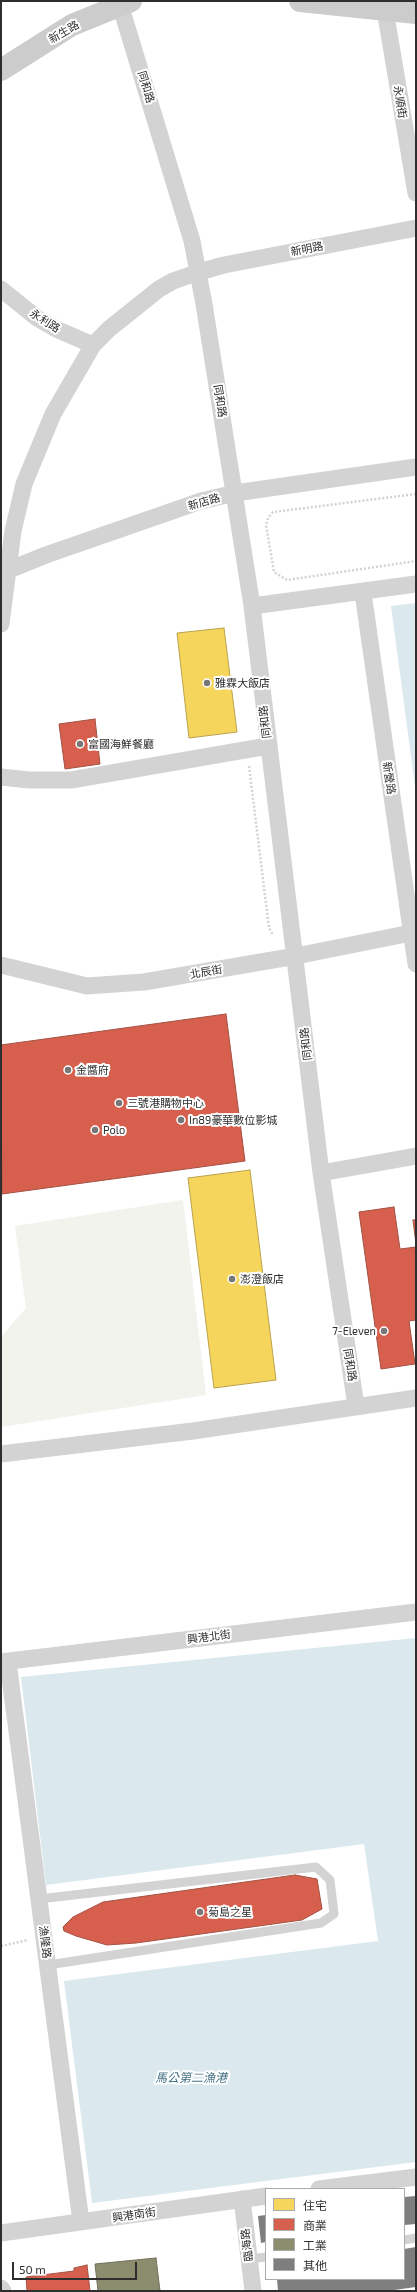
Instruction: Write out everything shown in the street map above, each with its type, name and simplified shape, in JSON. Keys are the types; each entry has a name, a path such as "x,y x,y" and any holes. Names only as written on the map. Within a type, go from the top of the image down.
{"main road":[{"path":"300,1 416,13"},
{"name":"新生路","path":"2,69 72,26 123,2"}],"street":[{"name":"同和路","path":"123,2 190,233 199,272 252,606 268,746 296,956 321,1173 356,1406"},
{"name":"永順街","path":"384,10 410,129 416,193"},
{"name":"新明路","path":"1,624 5,572 24,484 53,414 93,345 109,329 158,289 173,281 199,272 224,265 416,228"},
{"name":"永利路","path":"1,289 37,318 56,329 93,345"},
{"name":"新店路","path":"5,572 46,555 194,504 235,494 416,467"},
{"path":"252,606 363,593 416,584"},
{"name":"新營路","path":"363,593 412,907 411,933 416,962"},
{"path":"1,777 29,780 71,780 268,746"},
{"name":"北辰街","path":"1,965 87,986 144,982 296,956 411,933"},
{"path":"321,1173 416,1156"},
{"path":"1,1454 193,1431 416,1398"},
{"name":"興港北街","path":"5,1662 416,1612"},
{"name":"漁隆路","path":"5,1662 48,1965 81,2222"},
{"path":"327,2188 416,2177"},
{"name":"興港南街","path":"1,2233 265,2196"},
{"name":"臨海路","path":"242,2199 253,2291"}],"lane":[{"path":"39,1899 316,1867 330,1880 334,1914 321,1923 48,1965"},
{"path":"405,2240 416,2238"},
{"path":"249,2259 265,2257"}],"path":[{"path":"416,494 273,512 268,518 266,525 274,572 287,580 416,561"},
{"path":"249,765 269,928 274,935"},
{"path":"1,1946 44,1936"}],"shaded area":[{"path":"183,1200 206,1395 1,1427 1,1337 26,1308 15,1226"}],"water":[{"path":"416,603 416,794 391,606"},
{"name":"馬公第二漁港","path":"416,1638 416,2162 92,2203 64,1981 378,1941 364,1844 46,1885 21,1677"}],"building: 住宅":[{"name":"雅霖大飯店","path":"224,628 237,732 189,738 177,633"},
{"name":"澎澄飯店","path":"250,1170 276,1380 214,1388 188,1178"}],"building: 商業":[{"name":"富國海鮮餐廳","path":"95,719 100,764 65,769 59,724"},
{"name":"三號港購物中心","path":"226,1014 245,1161 2,1194 1,1045"},
{"path":"394,1207 400,1249 416,1247 416,1320 409,1321 415,1364 381,1369 359,1212"},
{"path":"413,1220 416,1220 416,1244"},
{"name":"菊島之星","path":"295,1875 317,1879 322,1909 302,1920 136,1943 107,1945 76,1936 64,1931 63,1927 73,1917 103,1902"},
{"path":"87,2265 90,2291 27,2291 26,2277 74,2271 74,2268"}],"building: 工業":[{"path":"156,2258 160,2291 98,2291 95,2264"}],"building: 其他":[{"path":"416,2196 416,2224 405,2225 405,2197"},
{"path":"265,2215 265,2242 261,2243 258,2216"},
{"path":"416,2247 416,2287 387,2291 278,2291 277,2280 405,2280 405,2249"}],"place":[{"name":"雅霖大飯店","path":"207,683"},
{"name":"富國海鮮餐廳","path":"80,744"},
{"name":"金醬府","path":"68,1070"},
{"name":"三號港購物中心","path":"119,1103"},
{"name":"In89豪華數位影城","path":"181,1120"},
{"name":"Polo","path":"95,1130"},
{"name":"澎澄飯店","path":"232,1279"},
{"name":"7-Eleven","path":"384,1331"},
{"name":"菊島之星","path":"200,1912"}]}
